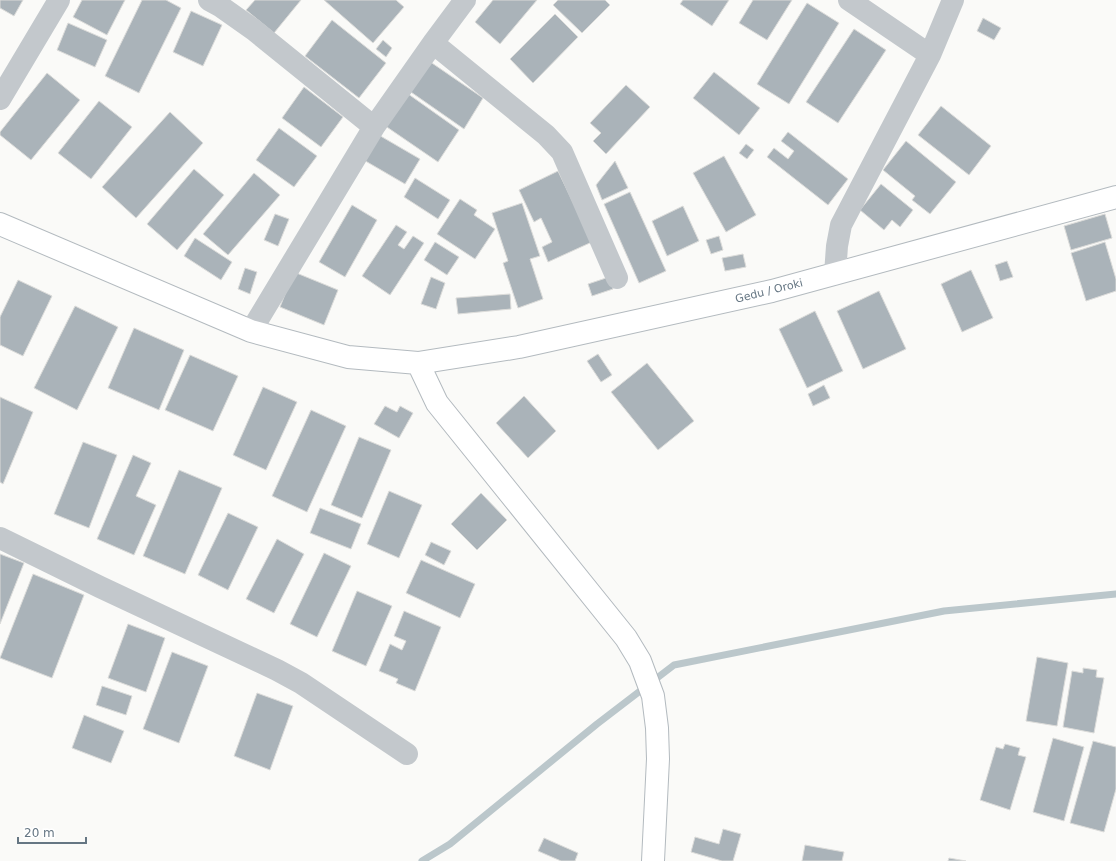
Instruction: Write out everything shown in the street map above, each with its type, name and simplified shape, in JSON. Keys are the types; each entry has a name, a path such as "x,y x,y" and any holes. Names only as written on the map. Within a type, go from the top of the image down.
{"street":[{"path":"0,98 59,0"},
{"path":"209,0 254,30 374,127"},
{"path":"251,331 374,127 433,42 465,0"},
{"path":"849,0 930,55"},
{"path":"835,274 837,246 841,225 930,55 953,0"},
{"path":"433,42 546,135 562,152 617,278"},
{"name":"Gedu / Oroki","path":"0,224 251,331 348,357 418,363 519,347 772,291 1116,197"},
{"path":"418,363 437,403 626,638 640,662 653,696 657,728 658,759 653,861"},
{"path":"0,538 100,587 277,670 301,683 407,754"}],"building":[{"path":"0,0 23,0 14,16 0,8"},
{"path":"82,0 125,0 107,35 73,17"},
{"path":"142,0 166,0 181,8 139,93 105,76"},
{"path":"255,0 301,0 274,33 246,10"},
{"path":"324,0 396,0 404,7 373,43"},
{"path":"493,0 537,0 500,44 475,22"},
{"path":"558,0 605,0 610,5 582,33 553,5"},
{"path":"683,0 729,0 712,26 680,4"},
{"path":"753,0 792,0 767,40 739,23"},
{"path":"807,3 839,23 789,104 757,84"},
{"path":"191,11 222,25 203,66 173,52"},
{"path":"555,14 578,37 533,83 510,59"},
{"path":"983,18 1001,28 994,40 977,31"},
{"path":"332,20 386,63 359,98 305,56"},
{"path":"68,23 107,40 95,67 57,50"},
{"path":"854,29 886,50 838,123 806,102"},
{"path":"383,40 392,48 386,57 376,49"},
{"path":"429,61 483,98 464,129 408,90"},
{"path":"714,72 760,108 739,135 693,98"},
{"path":"47,73 80,100 31,160 0,135 0,132"},
{"path":"626,85 650,107 606,154 593,141 601,133 590,123"},
{"path":"304,87 343,117 321,147 282,118"},
{"path":"404,91 459,130 438,162 381,123"},
{"path":"99,101 132,127 91,179 58,153"},
{"path":"941,106 991,146 969,175 918,135"},
{"path":"170,112 203,143 136,218 102,187"},
{"path":"279,128 317,156 294,187 256,160"},
{"path":"788,132 848,179 828,205 767,157 774,148 788,159 794,151 781,141"},
{"path":"377,134 420,159 405,184 362,159"},
{"path":"906,141 956,182 930,214 912,200 915,196 883,170"},
{"path":"746,144 754,150 747,159 739,153"},
{"path":"724,156 756,215 726,232 693,173"},
{"path":"615,161 628,188 602,200 596,185"},
{"path":"194,169 224,195 177,250 147,224"},
{"path":"558,171 592,242 548,262 542,247 552,242 541,218 534,222 519,190"},
{"path":"254,173 280,195 228,255 203,234"},
{"path":"415,178 450,200 438,219 404,197"},
{"path":"881,184 913,210 900,227 892,220 884,230 860,210"},
{"path":"630,192 666,271 639,283 604,204"},
{"path":"460,199 477,210 474,215 495,229 475,259 437,234"},
{"path":"522,203 540,256 530,259 543,299 518,308 503,263 508,261 492,213"},
{"path":"352,205 377,220 345,277 319,262"},
{"path":"683,206 699,241 667,256 652,221"},
{"path":"275,214 289,219 278,246 264,240"},
{"path":"1105,214 1112,238 1071,250 1064,226"},
{"path":"396,225 407,232 398,245 404,249 413,236 424,243 390,295 362,276"},
{"path":"719,236 723,250 711,254 706,240"},
{"path":"195,238 232,262 221,280 184,256"},
{"path":"435,242 459,257 447,275 424,260"},
{"path":"1105,242 1116,279 1116,291 1086,301 1071,253"},
{"path":"743,254 746,267 725,271 722,258"},
{"path":"1007,261 1013,277 1000,281 995,265"},
{"path":"245,268 257,272 250,294 238,289"},
{"path":"971,270 993,318 962,332 941,284"},
{"path":"294,272 338,290 324,325 280,307"},
{"path":"431,277 445,283 436,309 421,304"},
{"path":"609,277 613,289 592,296 588,284"},
{"path":"18,280 52,296 23,356 0,345 0,317"},
{"path":"879,291 906,349 863,369 837,311"},
{"path":"510,294 511,309 458,314 456,298"},
{"path":"75,306 118,327 77,410 34,388"},
{"path":"815,311 843,371 807,388 779,329"},
{"path":"134,328 184,350 159,410 108,388"},
{"path":"598,354 612,375 601,382 587,361"},
{"path":"190,355 238,376 213,431 165,410"},
{"path":"647,363 694,421 658,450 611,392"},
{"path":"824,385 830,398 813,406 808,394"},
{"path":"263,387 297,402 266,470 233,455"},
{"path":"524,396 556,431 528,458 496,423"},
{"path":"0,397 33,412 3,484 0,482"},
{"path":"385,406 397,412 400,406 413,413 399,438 374,424"},
{"path":"311,410 346,426 307,512 272,496"},
{"path":"359,437 391,450 362,518 331,505"},
{"path":"83,442 117,455 89,528 54,514"},
{"path":"133,455 151,463 136,496 156,505 134,555 97,539"},
{"path":"179,470 222,488 185,574 143,556"},
{"path":"389,491 422,505 399,558 367,544"},
{"path":"481,493 507,520 477,550 451,524"},
{"path":"320,508 361,524 351,549 310,533"},
{"path":"228,513 258,527 228,590 198,575"},
{"path":"277,539 304,554 274,613 246,599"},
{"path":"431,542 451,551 444,565 425,555"},
{"path":"324,553 351,566 317,637 290,624"},
{"path":"0,554 24,563 0,624"},
{"path":"421,560 475,584 460,618 406,593"},
{"path":"33,574 84,595 52,678 0,658"},
{"path":"357,591 392,606 366,666 332,651"},
{"path":"404,611 441,627 415,691 396,683 398,679 379,671 390,644 402,650 406,641 394,636"},
{"path":"128,624 165,638 146,692 108,678"},
{"path":"172,652 208,666 179,743 143,729"},
{"path":"1037,657 1068,663 1057,726 1026,721"},
{"path":"1083,668 1097,670 1096,677 1104,678 1094,733 1063,727 1072,671 1083,673"},
{"path":"102,686 132,696 126,715 96,705"},
{"path":"257,693 293,706 270,770 234,756"},
{"path":"84,715 124,731 111,763 72,748"},
{"path":"1053,738 1084,747 1064,821 1033,812"},
{"path":"1093,741 1116,747 1116,789 1104,832 1070,823"},
{"path":"1005,744 1020,748 1018,755 1026,757 1010,810 980,800 996,747 1003,749"},
{"path":"723,829 741,834 733,861 722,861 691,852 695,837 719,844"},
{"path":"544,838 578,853 575,861 561,861 538,851"},
{"path":"805,845 844,852 842,861 802,861"},
{"path":"949,858 966,861 948,861"}],"waterway":[{"path":"422,861 450,844 597,724 674,665 944,611 1116,594"}]}
